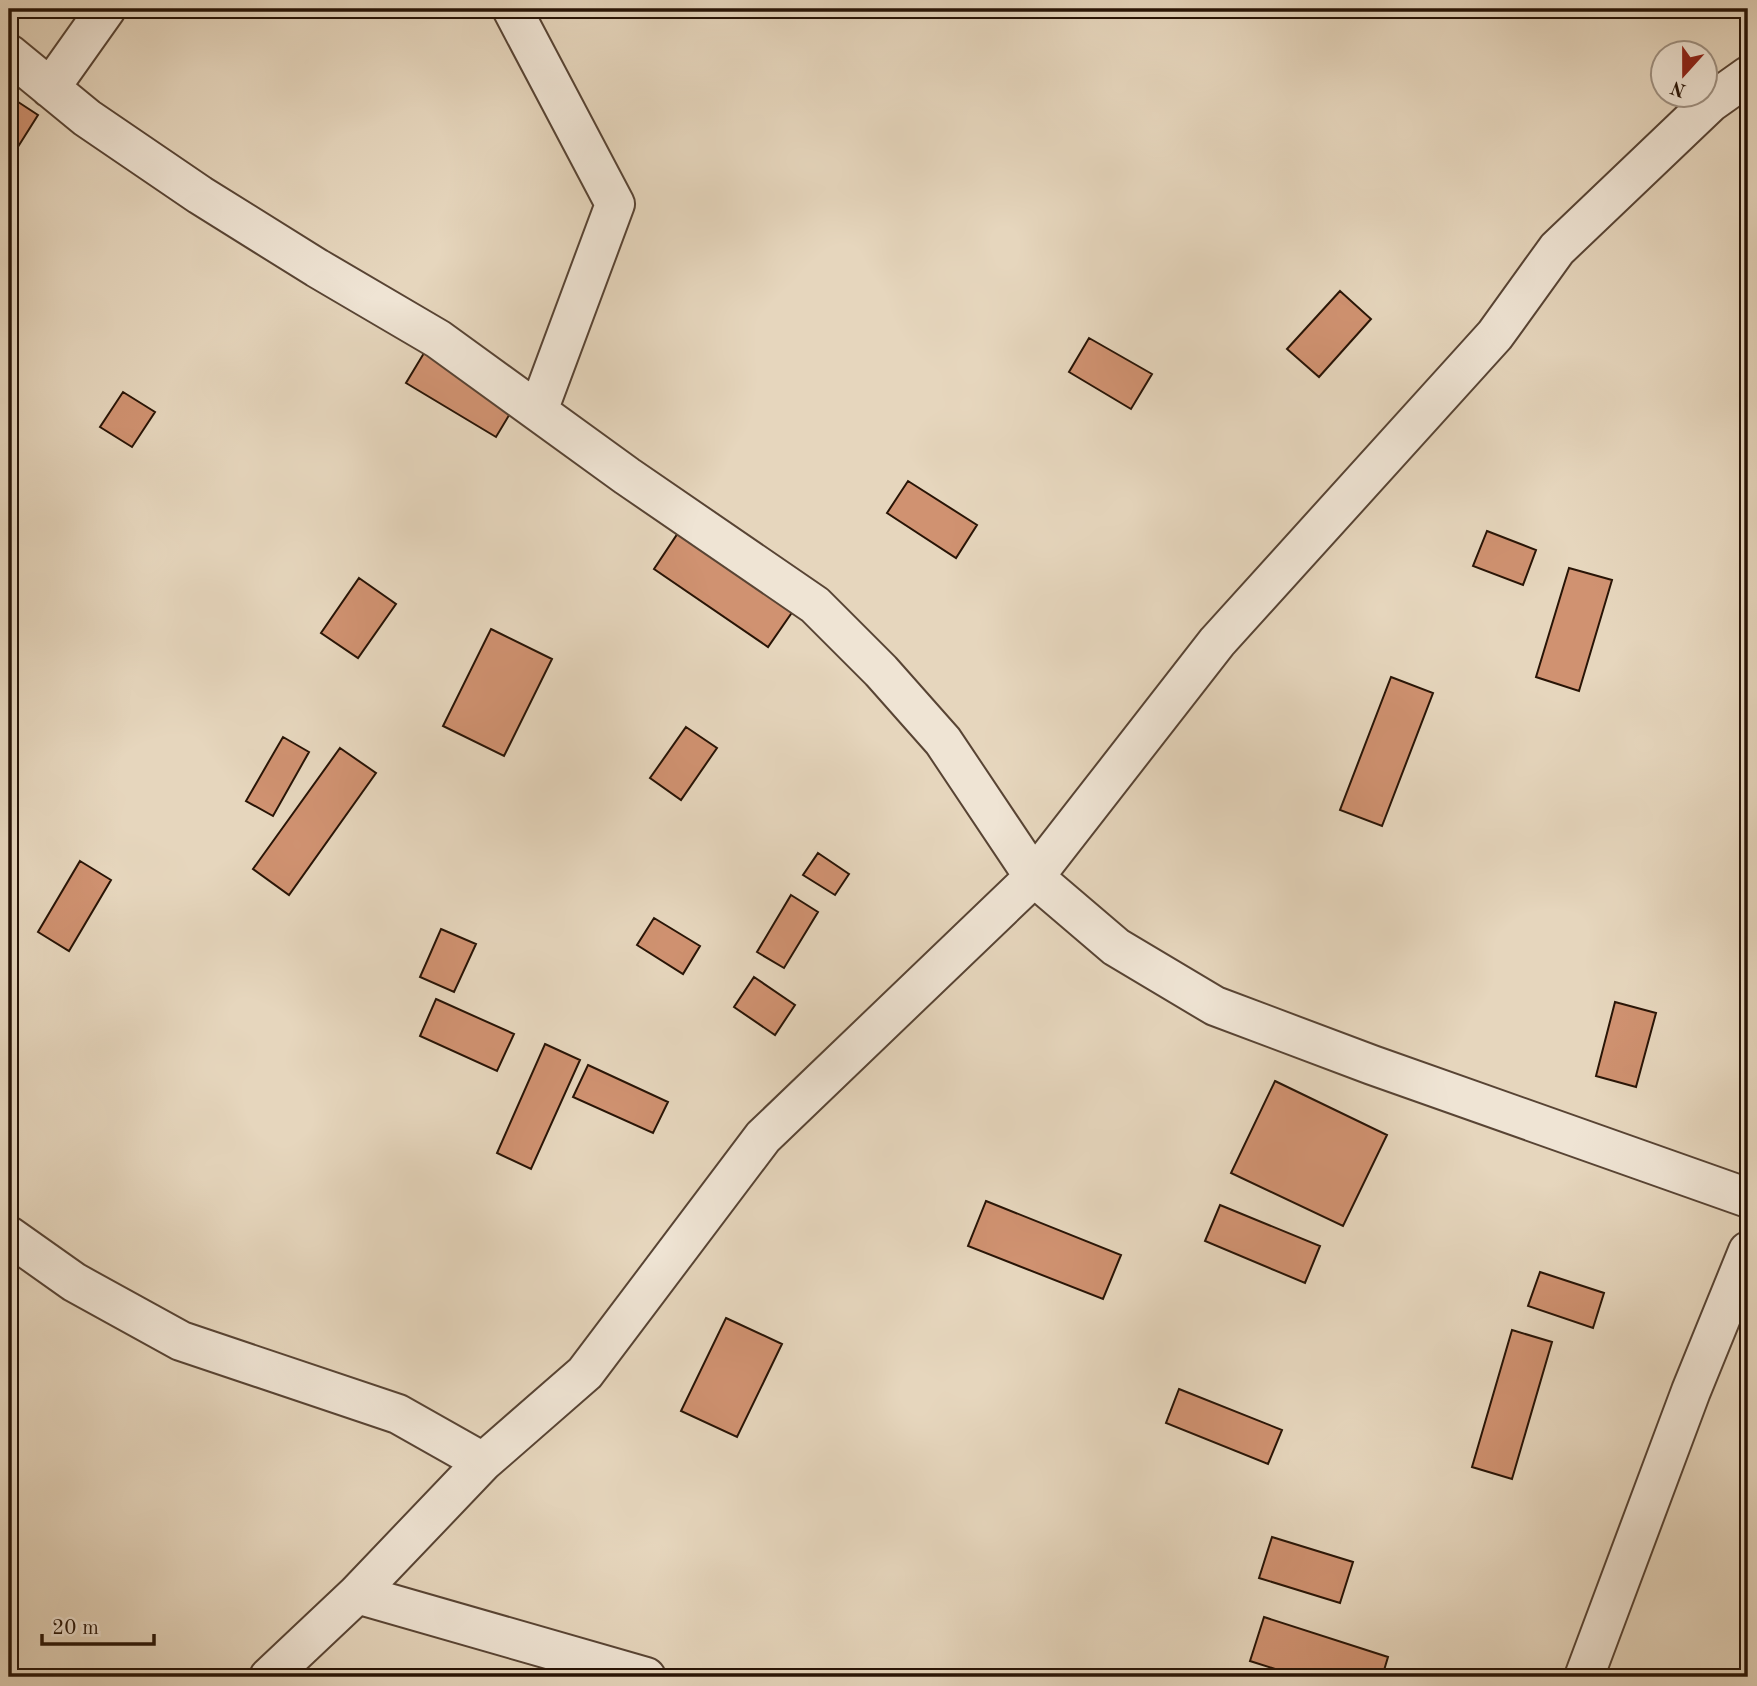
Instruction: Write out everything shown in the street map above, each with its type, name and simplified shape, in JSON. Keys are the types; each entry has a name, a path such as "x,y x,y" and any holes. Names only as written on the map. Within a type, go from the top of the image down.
{"street":[{"path":"50,88 106,9"},
{"path":"512,9 615,204 538,411"},
{"path":"9,54 87,118 200,195 438,340 627,476 815,605 881,671 943,741 1034,877 1116,947 1215,1006 1371,1065 1748,1198"},
{"path":"269,1677 357,1594 483,1462 585,1373 763,1137 1034,877 1217,642 1495,335 1557,249 1710,103 1748,76"},
{"path":"9,1236 74,1282 181,1341 398,1413 483,1462"},
{"path":"1584,1677 1691,1391 1748,1251"},
{"path":"357,1594 646,1677"}],"building":[{"path":"9,96 38,115 16,150 9,146"},
{"path":"1340,291 1371,319 1319,377 1287,349"},
{"path":"1089,338 1152,374 1131,409 1069,372"},
{"path":"424,353 514,407 496,437 406,383"},
{"path":"123,392 155,412 132,447 100,427"},
{"path":"908,481 977,525 956,558 887,513"},
{"path":"1487,531 1536,550 1523,585 1473,566"},
{"path":"678,533 793,611 768,647 654,569"},
{"path":"1569,568 1612,580 1579,691 1536,677"},
{"path":"359,578 396,604 358,658 321,633"},
{"path":"491,629 552,659 504,756 443,726"},
{"path":"1391,677 1433,693 1382,826 1340,810"},
{"path":"686,727 717,748 681,800 650,778"},
{"path":"283,737 309,752 273,816 246,801"},
{"path":"340,748 376,773 289,895 253,869"},
{"path":"818,853 849,874 835,895 803,875"},
{"path":"80,861 111,880 69,951 38,932"},
{"path":"791,895 818,912 784,968 757,952"},
{"path":"654,918 700,946 683,974 637,945"},
{"path":"441,929 476,944 454,992 420,977"},
{"path":"754,977 795,1005 775,1035 734,1007"},
{"path":"436,999 514,1034 497,1071 420,1036"},
{"path":"1615,1002 1656,1013 1636,1087 1596,1076"},
{"path":"545,1044 580,1060 531,1169 497,1153"},
{"path":"588,1065 668,1102 653,1133 573,1097"},
{"path":"1275,1081 1387,1135 1343,1226 1231,1173"},
{"path":"986,1201 1121,1255 1103,1299 968,1246"},
{"path":"1220,1205 1320,1246 1305,1283 1205,1241"},
{"path":"1540,1272 1604,1293 1593,1328 1528,1306"},
{"path":"726,1318 782,1344 737,1437 681,1411"},
{"path":"1512,1330 1552,1342 1512,1479 1472,1467"},
{"path":"1179,1389 1282,1430 1268,1464 1166,1423"},
{"path":"1272,1537 1353,1562 1340,1603 1259,1578"},
{"path":"1264,1617 1388,1657 1382,1677 1300,1677 1250,1661"}]}
